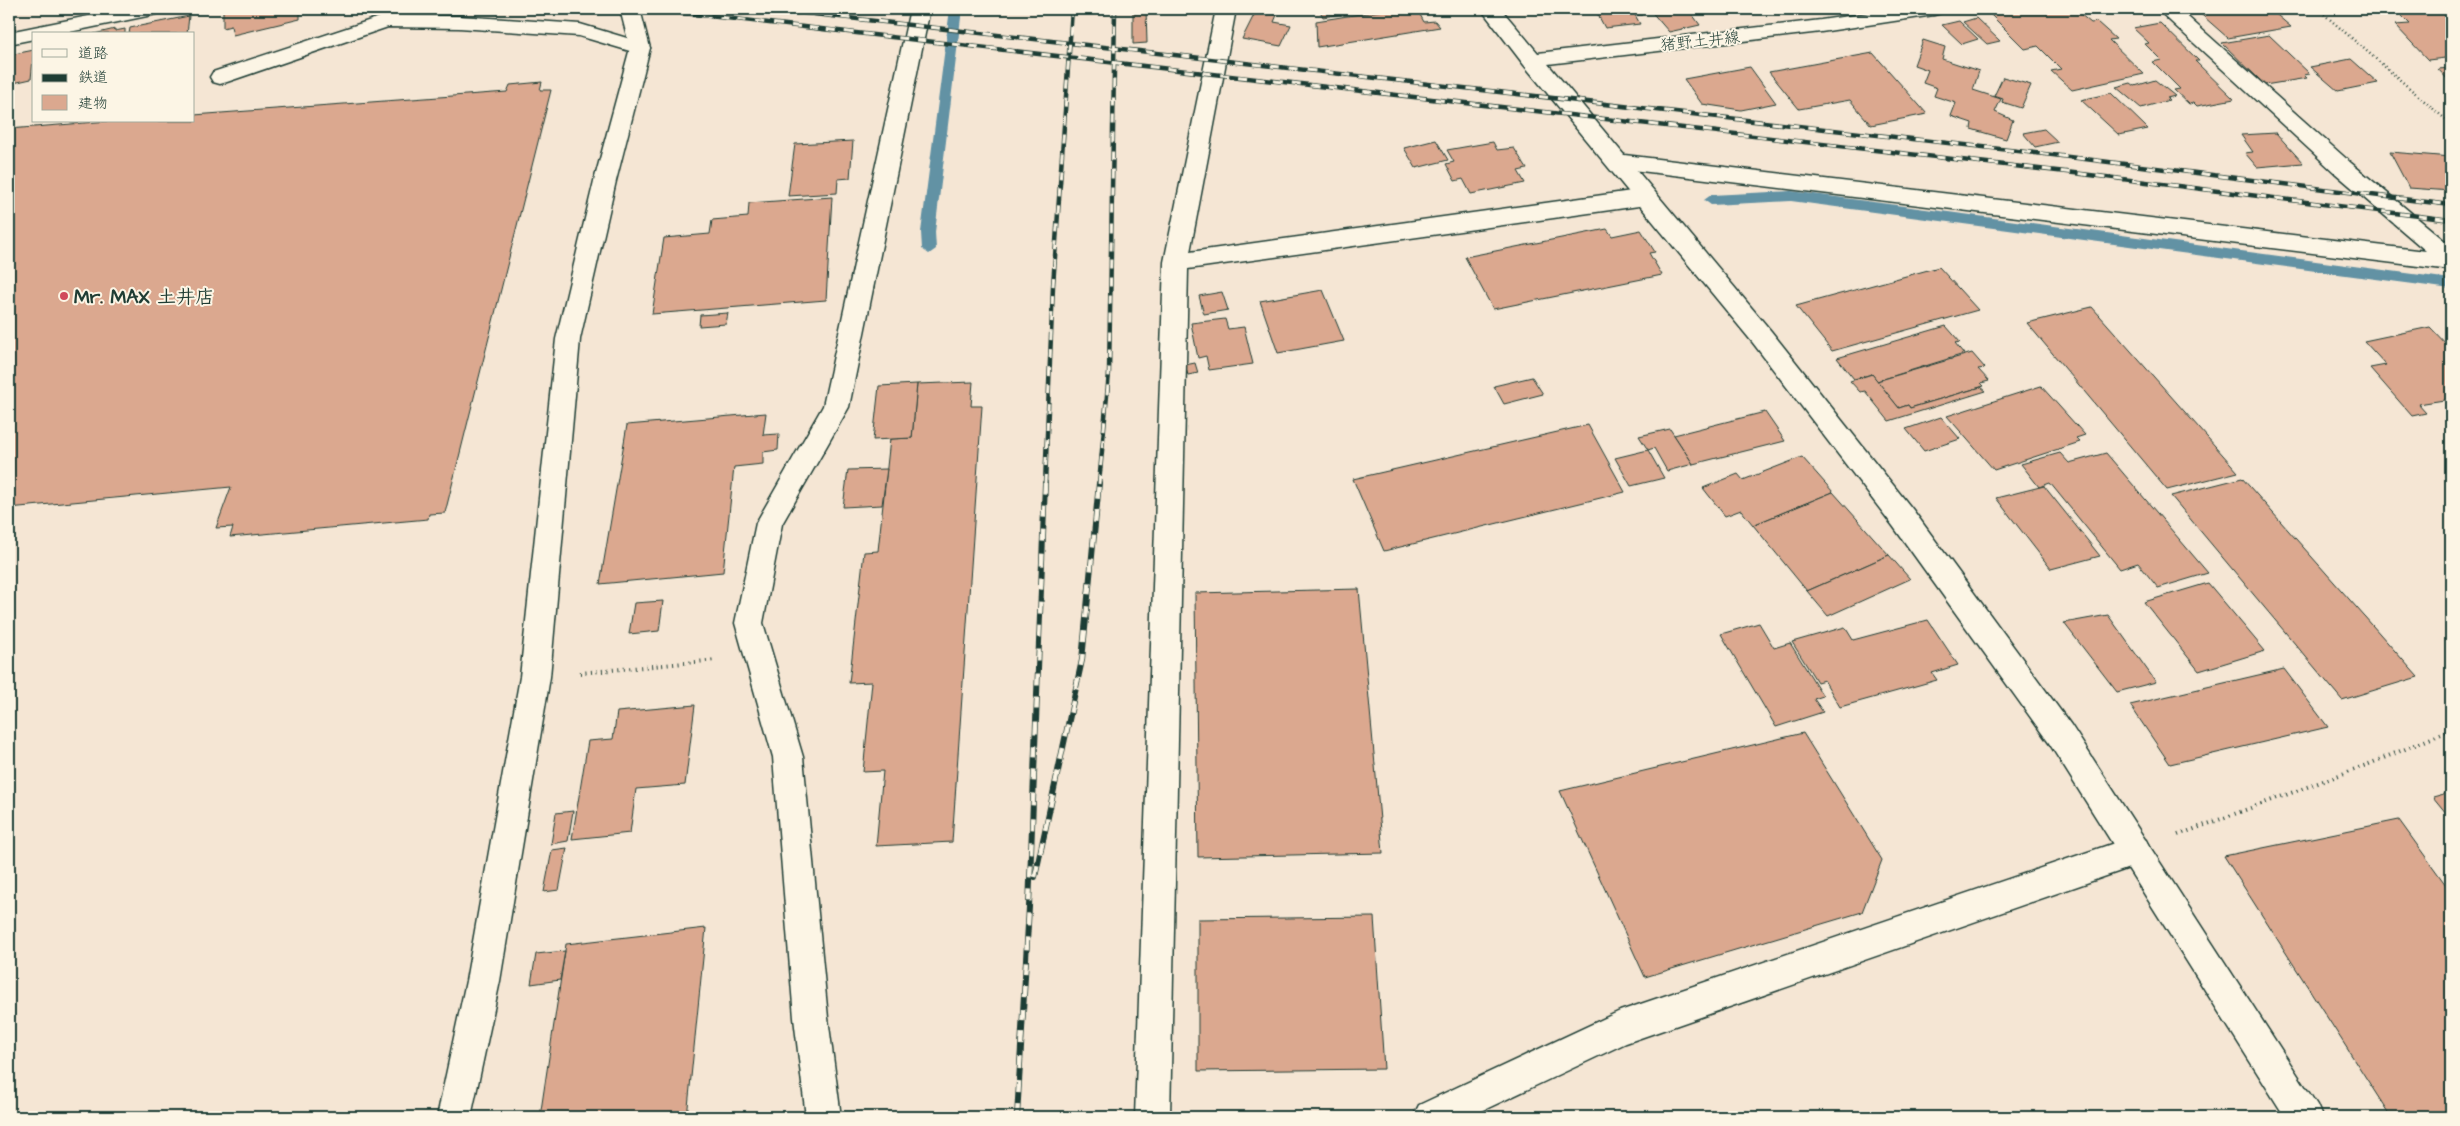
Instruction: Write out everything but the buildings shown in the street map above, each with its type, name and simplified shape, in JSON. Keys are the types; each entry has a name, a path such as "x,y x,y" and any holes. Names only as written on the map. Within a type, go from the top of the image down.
{"street":[{"path":"39,32 152,9"},
{"path":"454,1117 483,980 535,678 568,339 605,181 640,48 630,9"},
{"path":"1152,1117 1176,262 1226,9"},
{"path":"1491,9 1531,60 1762,337 1903,518 2060,734 2305,1117"},
{"name":"猪野土井線","path":"1531,60 1821,26 1934,9"},
{"path":"2167,9 2343,168 2451,261"},
{"path":"823,1117 811,1018 788,757 749,623 770,523 836,407 913,10"},
{"path":"220,77 386,21 459,22 580,30 640,48"},
{"path":"9,38 32,33"},
{"path":"1616,161 2451,261"},
{"path":"1176,262 1646,198"},
{"path":"1431,1117 1620,1028 2135,851"}],"path":[{"path":"2318,9 2451,124"},
{"path":"535,678 758,656"},
{"path":"2135,851 2369,764 2451,730"}],"waterway":[{"path":"929,249 928,232 956,9"},
{"path":"1711,200 1791,196 2451,284"}],"railway":[{"path":"648,9 1069,57"},
{"path":"770,9 1070,43"},
{"path":"1070,43 1072,9"},
{"path":"1114,48 1115,9"},
{"path":"1069,57 1070,43"},
{"path":"1070,43 1114,48"},
{"path":"1114,48 1114,63"},
{"path":"1114,48 2053,155 2451,205"},
{"path":"1045,484 1053,286 1069,57"},
{"path":"1069,57 1114,63"},
{"path":"1099,484 1109,373 1114,63"},
{"path":"1114,63 2066,172 2451,220"},
{"path":"1017,1117 1029,907 1045,483"},
{"path":"1035,877 1082,660 1099,483"}],"place":[{"name":"Mr. MAX 土井店","path":"64,296"}]}
